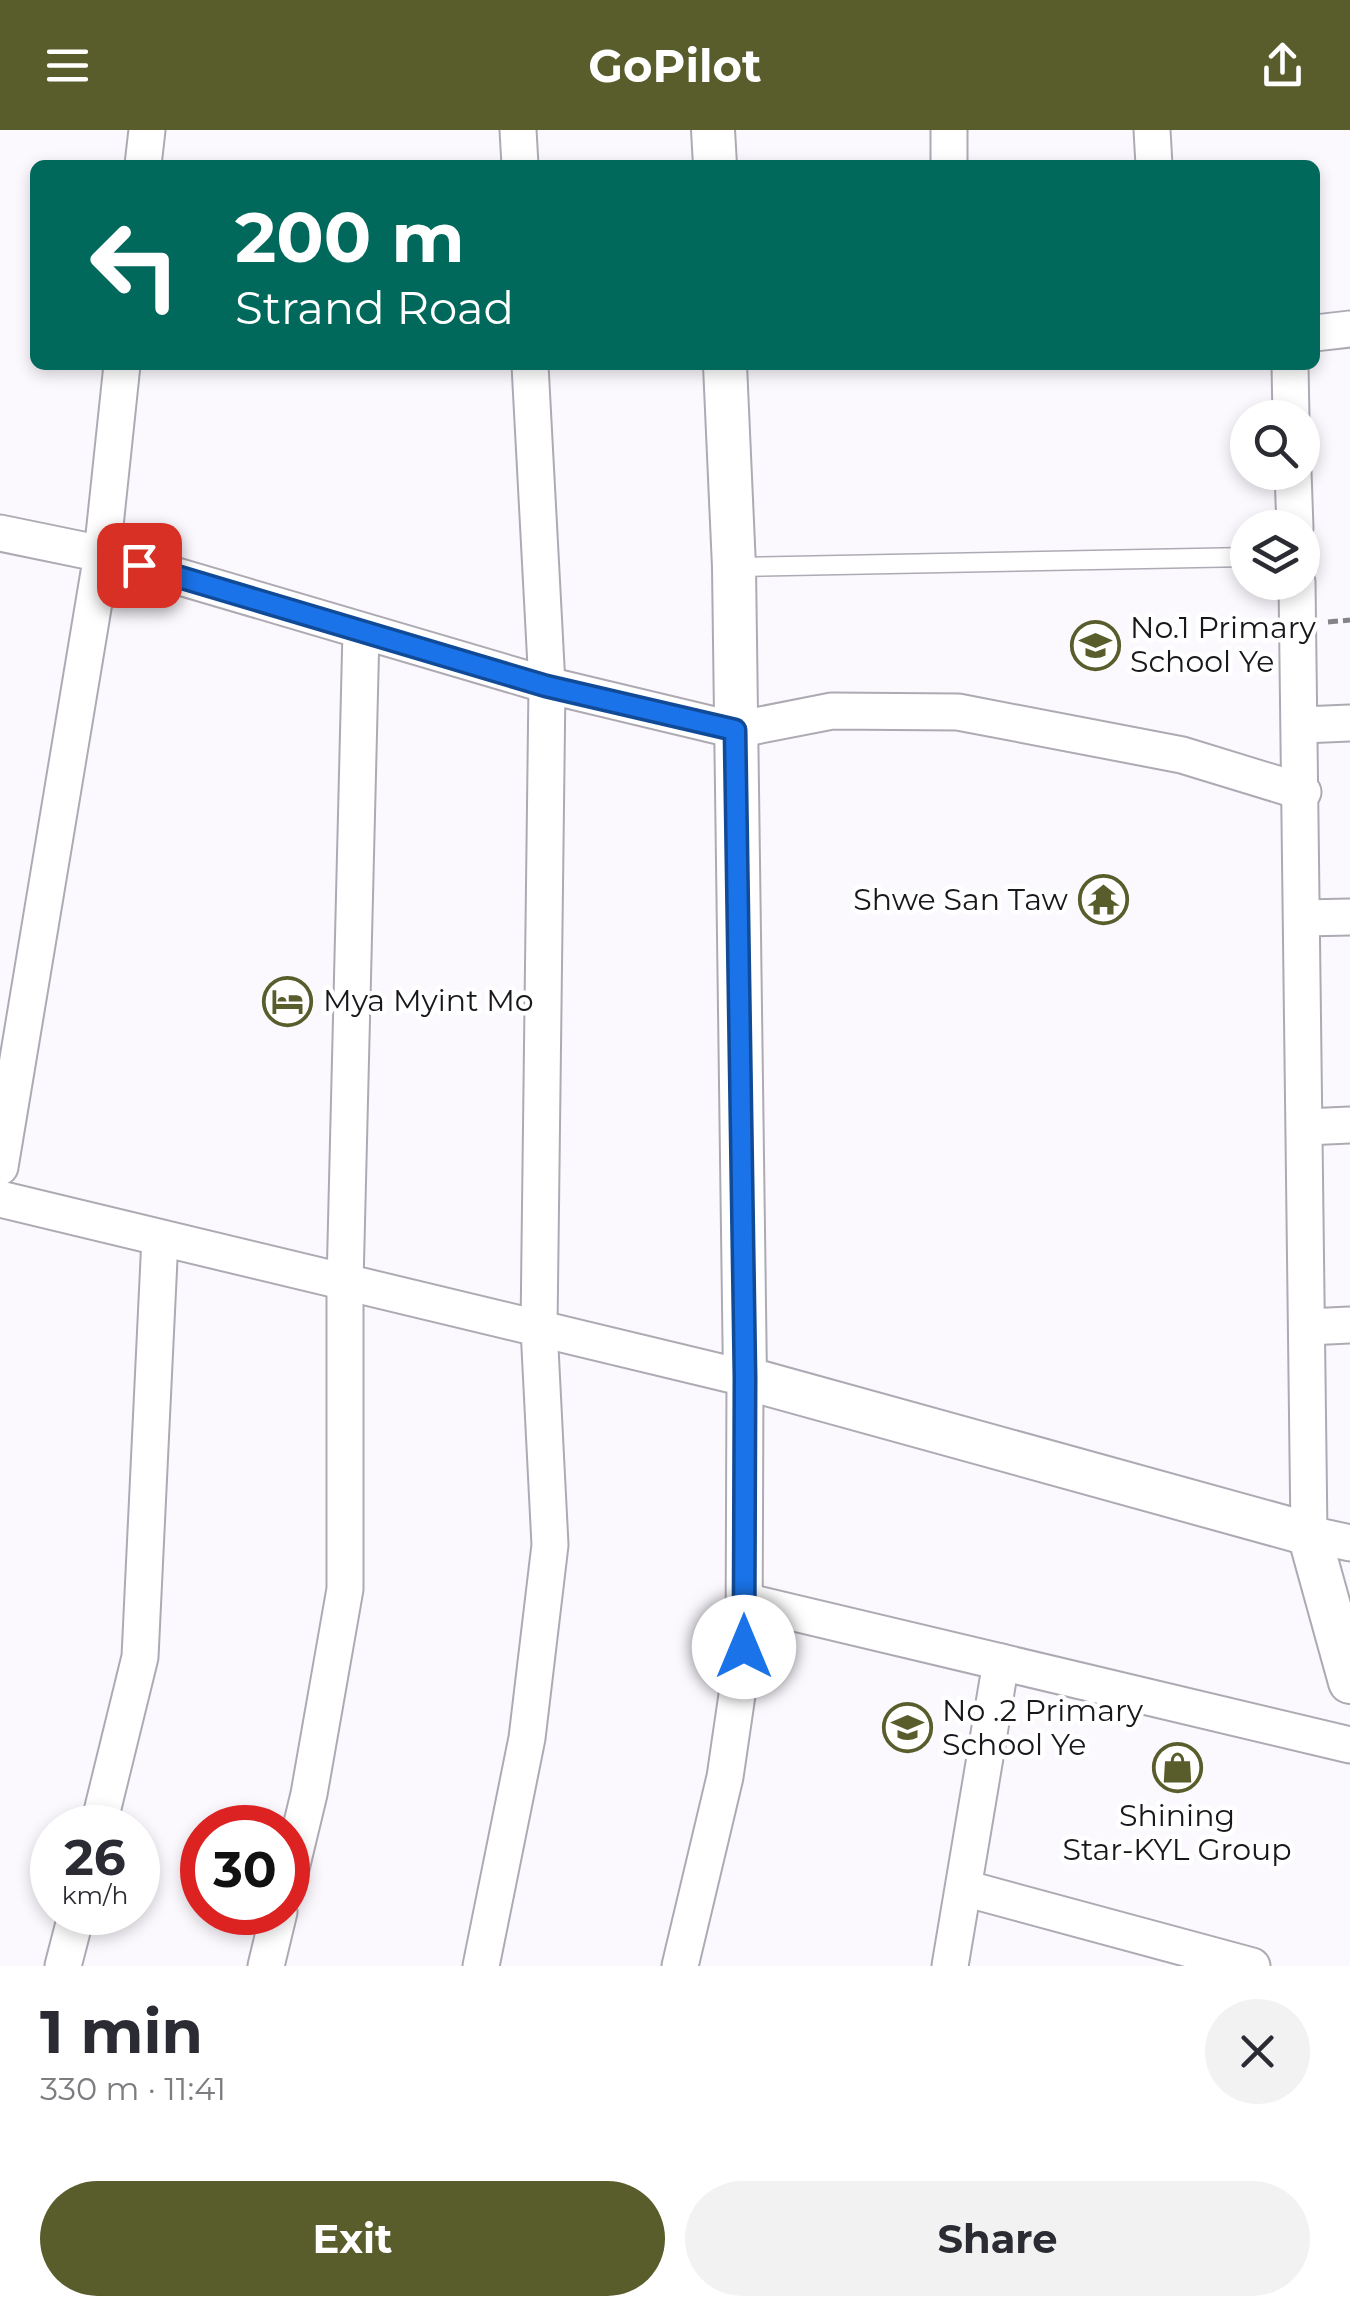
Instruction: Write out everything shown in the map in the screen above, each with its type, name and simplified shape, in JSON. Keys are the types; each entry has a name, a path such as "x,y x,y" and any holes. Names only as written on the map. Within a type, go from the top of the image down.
{"street":[{"path":"144,160 147,130"},
{"path":"518,130 520,160"},
{"path":"714,130 715,160"},
{"path":"949,130 950,160"},
{"path":"1152,130 1154,160"},
{"path":"1320,332 1350,329"},
{"path":"0,1167 102,554 121,370"},
{"path":"481,1966 526,1738 550,1545 539,1328 546,686 530,370"},
{"path":"680,1966 726,1777 744,1647 745,1378 734,567 724,370"},
{"path":"1290,370 1291,400"},
{"path":"0,533 102,554 546,686 735,730 832,711 958,712 1182,754 1303,792"},
{"path":"1298,600 1308,1327 1330,1539 1350,1682"},
{"path":"306,1805 345,1589 345,1284 361,631"},
{"path":"1302,724 1350,723"},
{"path":"1304,918 1350,918"},
{"path":"1306,1127 1350,1125"},
{"path":"0,1199 745,1378 1330,1539"},
{"path":"104,1805 140,1657 160,1238"},
{"path":"1308,1327 1350,1325"},
{"path":"744,1601 1350,1746"},
{"path":"950,1966 1000,1662"},
{"path":"964,1888 1252,1966"},
{"path":"63,1966 70,1935"},
{"path":"266,1966 274,1935"}],"lane":[{"path":"734,567 1230,557"}],"place":[{"name":"No.1 Primary School Ye","path":"1095,645"},
{"name":"Shwe San Taw","path":"1103,900"},
{"name":"Mya Myint Mo","path":"288,1001"},
{"name":"No .2 Primary School Ye","path":"907,1728"},
{"name":"Shining Star-KYL Group","path":"1177,1767"}],"route":[{"path":"139,565 546,686 735,730 745,1378 744,1647"}]}
